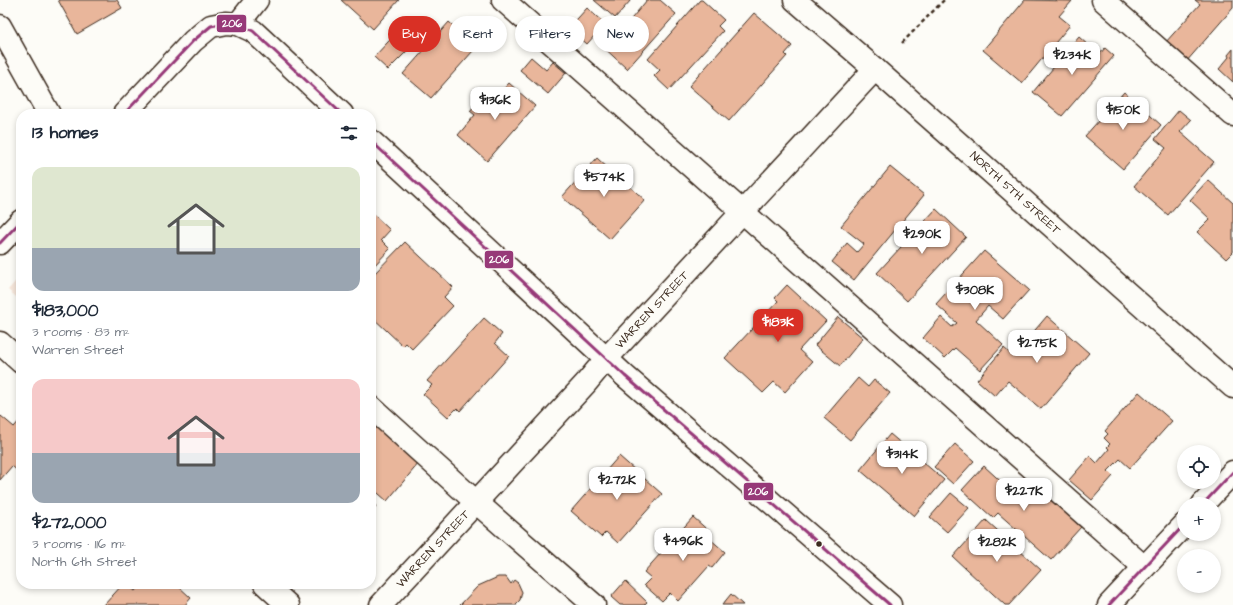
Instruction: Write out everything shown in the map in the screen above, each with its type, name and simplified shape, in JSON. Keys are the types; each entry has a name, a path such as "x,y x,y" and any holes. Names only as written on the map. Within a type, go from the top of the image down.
{"street":[{"path":"238,24 257,0"},
{"path":"503,0 1144,567"},
{"name":"NORTH 5TH STREET","path":"795,0 875,69 1233,388"},
{"path":"1103,0 1233,115"},
{"path":"129,109 193,41 211,26 226,23 238,24 253,31 337,109"},
{"path":"0,26 46,109"},
{"name":"WARREN STREET","path":"381,605 586,383 606,359 875,69"},
{"path":"376,146 606,359 890,605"},
{"path":"0,243 16,227"},
{"path":"0,343 16,357"},
{"path":"376,411 476,502 594,605"},
{"path":"1210,497 1233,472"},
{"path":"1109,605 1177,532"},
{"path":"270,589 288,605"}],"path":[{"path":"902,43 944,0"}],"shaded area":[{"path":"16,281 16,297 8,290"}],"building":[{"path":"58,0 117,0 122,8 77,34"},
{"path":"341,0 399,0 373,29"},
{"path":"594,0 631,0 617,16 613,16"},
{"path":"647,0 660,0 676,14 649,44 649,16 634,16"},
{"path":"700,0 702,0 724,20 718,26 723,31 669,90 654,76 660,70 648,59"},
{"path":"1025,0 1072,1 1059,16 1070,25 1022,83 983,50"},
{"path":"1195,0 1233,0 1233,8 1186,62 1165,43 1200,4"},
{"path":"587,8 596,16 593,16 593,37 587,44 585,42 585,16 580,16"},
{"path":"754,13 792,46 785,54 787,56 729,121 689,86"},
{"path":"449,22 449,52 472,52 431,98 403,74 422,52 441,52 441,31"},
{"path":"1079,37 1099,55 1105,48 1114,56 1062,116 1033,92"},
{"path":"388,42 388,52 406,52 388,70 374,57"},
{"path":"1233,49 1233,82 1219,69 1229,57 1228,55"},
{"path":"609,52 642,52 627,69"},
{"path":"531,57 546,70 553,62 566,73 548,94 520,70"},
{"path":"509,83 535,106 487,161 458,135 475,115 470,111 485,93 493,101"},
{"path":"1124,92 1161,125 1123,169 1085,136"},
{"path":"1179,110 1191,120 1180,132 1214,162 1168,215 1134,186 1166,148 1155,139"},
{"path":"597,158 611,171 614,167 631,182 628,185 645,200 610,239 562,197"},
{"path":"890,167 924,195 854,280 832,262 847,243 857,252 864,244 841,226"},
{"path":"1208,180 1233,203 1233,252 1226,259 1197,232 1210,219 1190,200"},
{"path":"936,209 966,237 907,301 877,273"},
{"path":"376,217 390,230 381,240 390,249 376,264"},
{"path":"405,242 453,287 444,297 453,306 412,349 406,343 403,346 376,321 376,272"},
{"path":"984,251 1029,290 1003,319 988,306 976,320 1003,345 980,370 955,348 945,358 923,338 941,317 952,327 957,323 936,304"},
{"path":"787,285 826,321 799,350 812,362 785,392 774,382 763,393 725,358 778,301 775,298"},
{"path":"1047,316 1089,353 1041,409 1008,381 995,396 977,380 1004,348 1013,356"},
{"path":"838,317 863,338 840,366 815,345"},
{"path":"484,318 502,334 495,343 509,356 460,411 457,408 448,417 423,394 432,385 427,381"},
{"path":"858,378 868,387 874,380 890,393 850,440 824,418"},
{"path":"1139,392 1172,421 1130,468 1120,459 1108,471 1113,476 1092,500 1069,480 1090,456 1097,463 1109,449 1107,447 1110,444 1104,438 1108,434 1105,431"},
{"path":"1,416 14,427 16,425 16,470 12,466 0,480"},
{"path":"376,425 419,463 387,501 376,491"},
{"path":"890,434 944,480 914,516 860,470"},
{"path":"955,444 974,461 953,484 934,467"},
{"path":"619,456 662,494 618,543 606,532 601,537 571,511"},
{"path":"984,466 1018,497 1031,482 1081,527 1051,560 998,513 993,518 962,490"},
{"path":"951,493 969,508 947,532 930,517"},
{"path":"693,517 712,534 709,538 725,552 712,568 709,566 678,601 670,593 662,601 644,585 651,578 644,572"},
{"path":"986,520 1041,570 1009,605 1005,605 953,557"},
{"path":"498,577 506,577 511,584 514,580 518,583 522,592 520,600 516,604 517,605 460,605 478,586"},
{"path":"625,581 647,602 644,605 620,605 611,597"},
{"path":"118,589 133,589 135,591 137,589 181,589 191,598 185,605 104,605"},
{"path":"731,594 743,605 722,605"}],"transit line":[{"name":"206","path":"129,109 193,41 211,26 226,23 238,24 253,31 337,109"},
{"name":"206","path":"376,146 625,376 890,605"},
{"name":"206","path":"0,243 16,226"},
{"name":"206","path":"1210,497 1233,472"},
{"name":"206","path":"1109,605 1177,532"}]}
